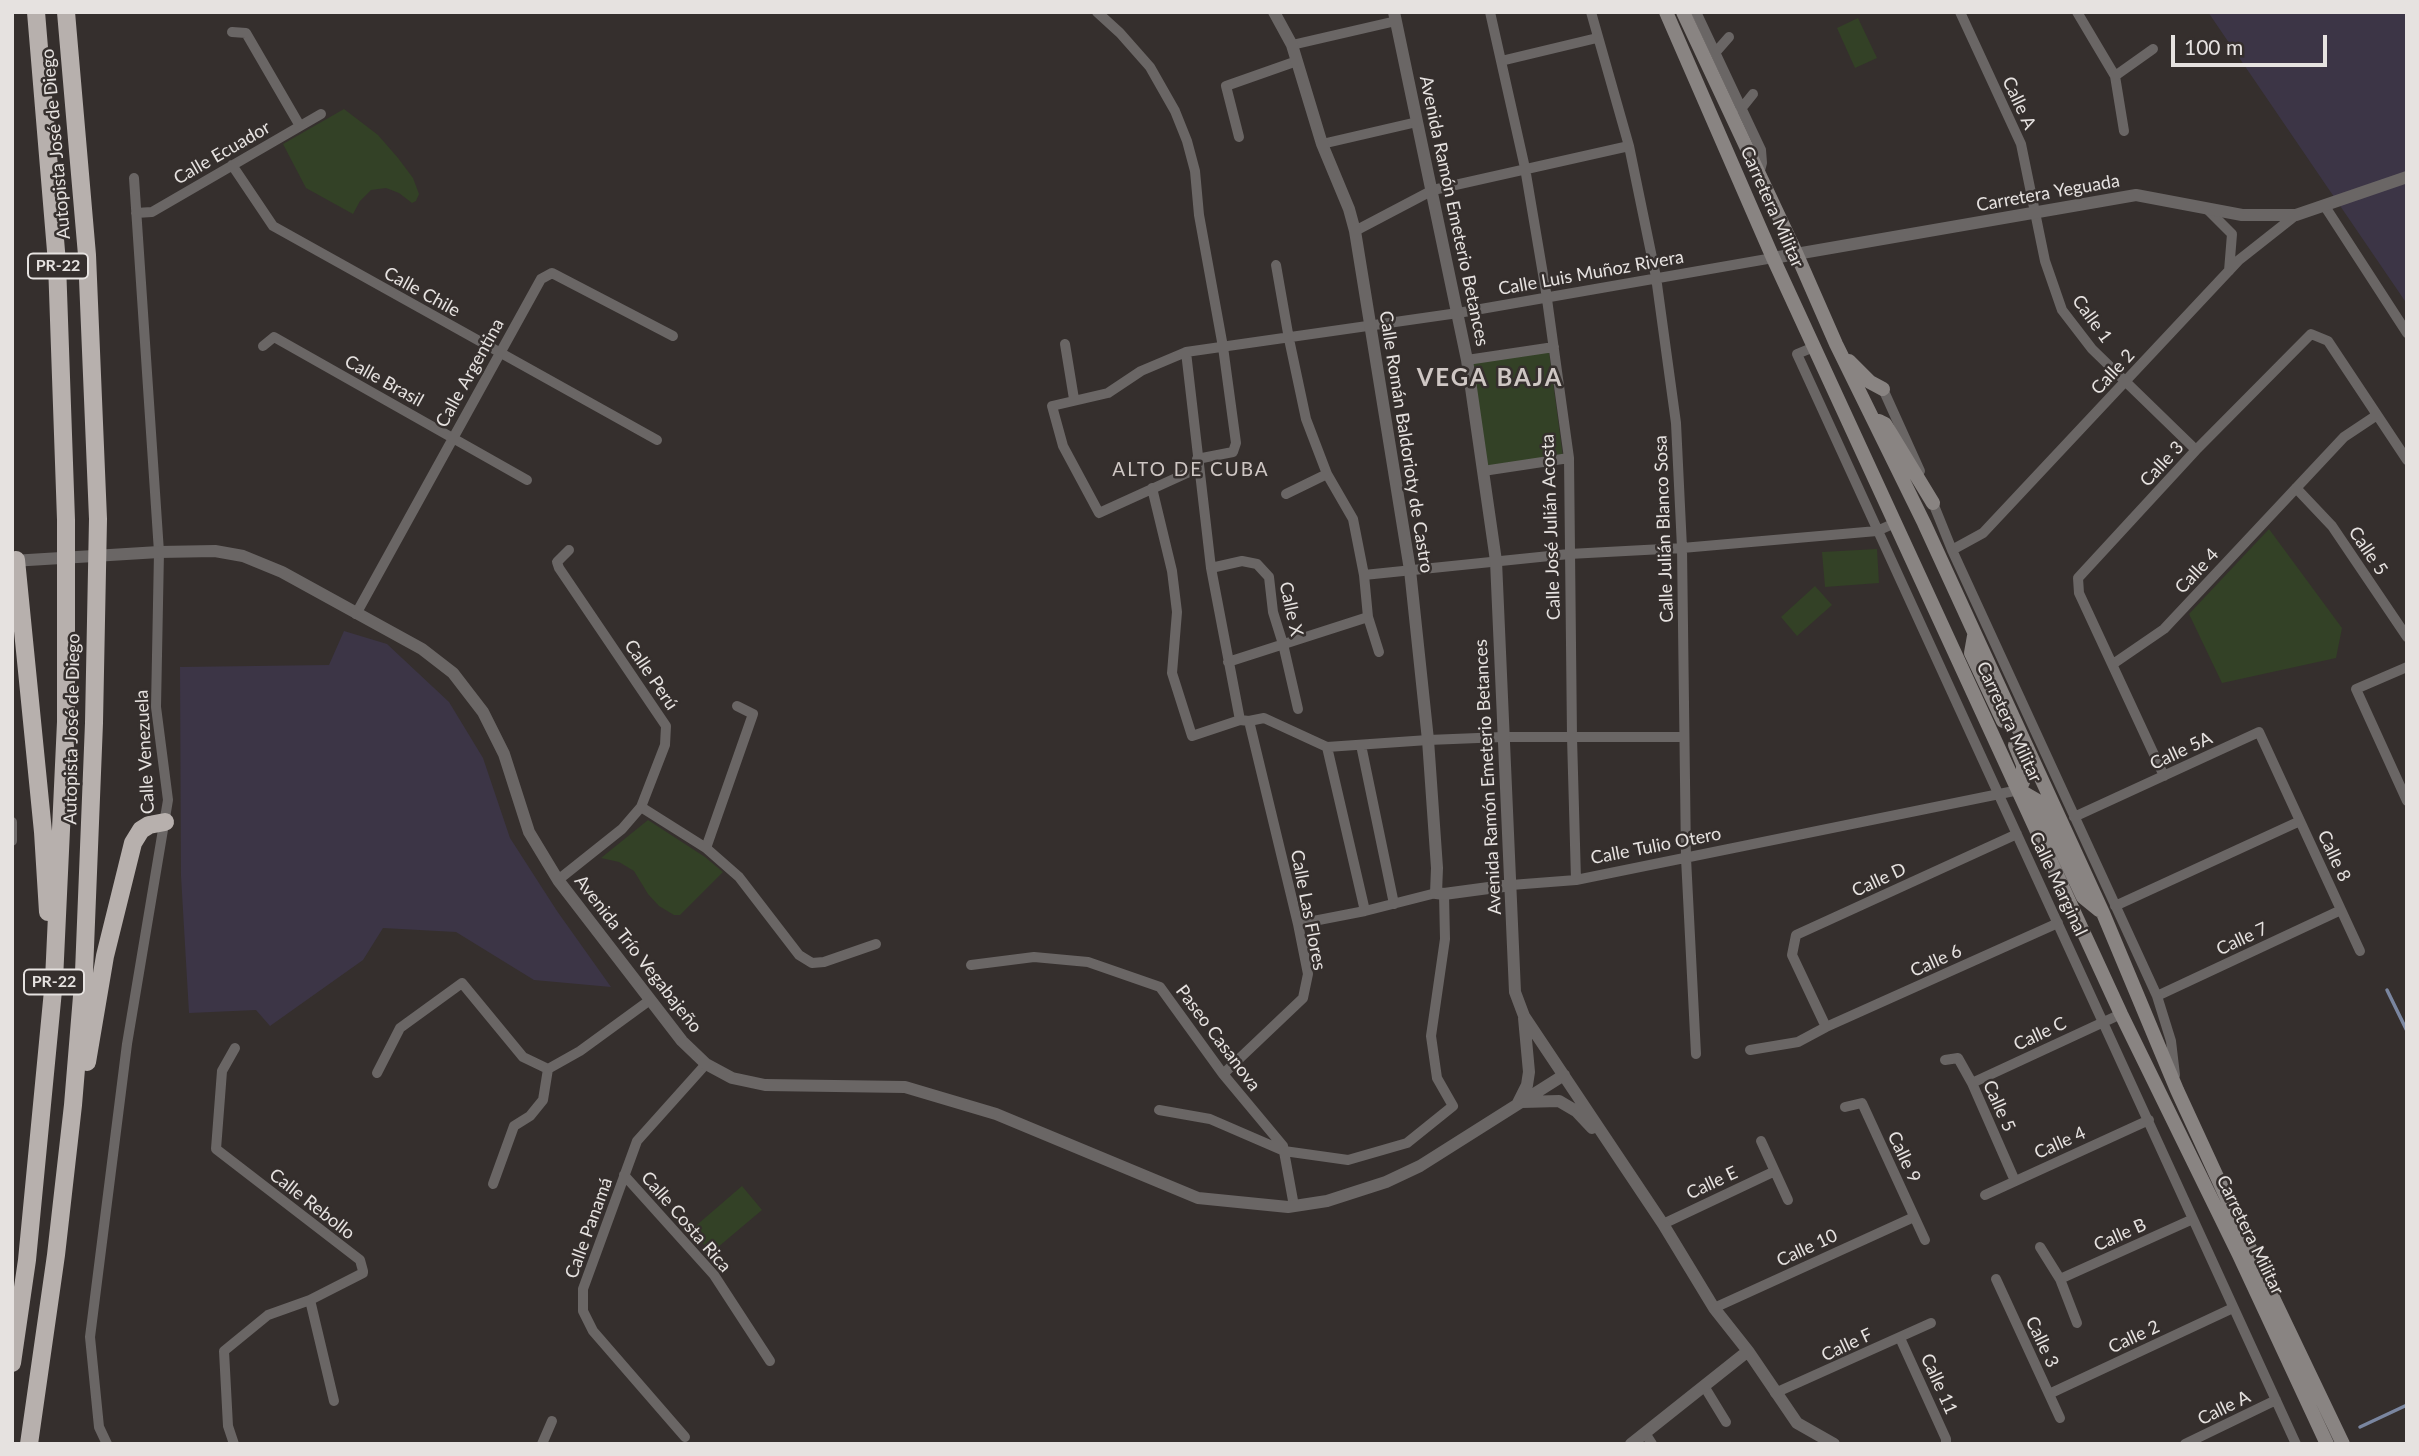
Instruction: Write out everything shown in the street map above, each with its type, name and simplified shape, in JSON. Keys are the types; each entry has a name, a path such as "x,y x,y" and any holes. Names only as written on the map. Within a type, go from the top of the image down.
{"highway":[{"name":"Autopista José de Diego","path":"12,1363 30,1234 54,980 66,722 66,520 57,263 36,12"},
{"name":"Autopista José de Diego","path":"29,1444 56,1255 73,1105 91,841 98,519 87,255 65,12"},
{"path":"14,560 43,832 48,930 54,980"},
{"path":"73,1105 83,1083 105,956 133,843 141,830 149,825 165,822"}],"main road":[{"name":"Carretera Militar","path":"1666,12 1773,258 2120,1014 2239,1255 2327,1444"},
{"name":"Carretera Militar","path":"1683,12 1974,635 2109,909 2177,1090 2264,1281 2343,1444"},
{"path":"1836,344 1858,371 1883,389"},
{"path":"1871,416 1885,424 1933,503"},
{"path":"1974,635 1971,653 2023,765 2023,782 2019,790 2038,801 2083,897 2109,909"}],"street":[{"path":"1097,12 1120,33 1150,68 1175,111 1187,141 1195,171 1199,215 1223,347 1236,443 1233,452 1198,463 1152,488 1172,571 1177,612 1172,673 1192,736 1245,720 1264,718 1327,747 1503,737 1684,737"},
{"name":"Calle Román Baldorioty de Castro","path":"1274,12 1292,45 1322,144 1349,209 1355,232 1410,570 1428,740 1440,893"},
{"name":"Calle José Julián Acosta","path":"1490,12 1525,168 1547,297 1569,458 1576,880"},
{"name":"Calle Julián Blanco Sosa","path":"1591,12 1629,146 1656,276 1676,423 1682,548 1686,858 1696,1054"},
{"path":"1696,12 1761,150 1759,174"},
{"name":"Calle A","path":"1960,12 2021,144 2036,212"},
{"path":"2077,12 2115,76 2124,131"},
{"path":"1292,45 1395,17"},
{"name":"Avenida Ramón Emeterio Betances","path":"1395,17 1467,360 1496,561 1515,992 1524,1016 1663,1223 1714,1308 1748,1351 1797,1423 1834,1444"},
{"path":"232,32 246,33 300,126"},
{"path":"1715,54 1729,37"},
{"path":"1500,61 1597,38"},
{"path":"2115,76 2152,49"},
{"path":"1239,137 1226,86 1297,61"},
{"path":"1741,109 1752,94"},
{"name":"Calle Ecuador","path":"136,213 152,212 321,114"},
{"path":"1322,144 1417,122"},
{"path":"1355,232 1433,191 1629,146"},
{"name":"Calle Chile","path":"232,165 273,226 498,354 657,440"},
{"name":"Carretera Yeguada","path":"1773,258 2136,195 2242,215 2296,215 2407,177"},
{"name":"Calle Venezuela","path":"107,1444 99,1427 90,1337 127,1044 168,800 156,707 159,552 134,178"},
{"path":"2324,205 2407,333"},
{"path":"2207,209 2232,234 2229,272"},
{"name":"Calle 1","path":"2036,212 2045,261 2062,310 2092,349 2196,450"},
{"name":"Calle 2","path":"1952,550 1983,533 2239,260 2296,215"},
{"name":"Calle Luis Muñoz Rivera","path":"1152,488 1099,513 1063,446 1052,407 1108,393 1140,371 1185,352 1458,313 1656,276 1773,258"},
{"path":"1276,265 1306,419 1327,474 1353,519 1364,575 1368,617 1379,652"},
{"name":"Calle Argentina","path":"356,614 541,279 552,273 673,336"},
{"name":"Calle 3","path":"2164,776 2079,593 2078,578 2196,450 2311,334 2328,341 2407,460"},
{"name":"Calle Brasil","path":"263,346 274,337 527,480"},
{"path":"1065,344 1074,400"},
{"path":"1467,360 1554,347"},
{"name":"Calle Marginal","path":"1814,347 1797,354 2296,1444"},
{"name":"Calle Las Flores","path":"1185,352 1211,568 1228,662 1298,924 1308,974 1303,998 1223,1074"},
{"path":"1883,389 1952,550 2074,817 2109,909 2157,996 2171,1041 2177,1090"},
{"name":"Calle 4","path":"2113,664 2164,629 2344,437 2377,415"},
{"path":"1483,471 1569,458"},
{"path":"1286,494 1327,474"},
{"name":"Calle 5","path":"2296,488 2332,526 2407,637"},
{"path":"1364,575 1569,554 1682,548 1877,531 1895,523"},
{"name":"Calle Perú","path":"558,880 622,829 641,807 665,745 666,726 559,568 557,562 569,550"},
{"name":"Avenida Trío Vegabajeño","path":"14,560 215,551 243,556 282,572 422,649 453,673 483,712 504,754 529,832 558,880 682,1041 706,1064 732,1078 765,1085 905,1087 996,1114 1198,1198 1294,1206 1327,1201 1386,1182 1420,1166 1564,1075"},
{"name":"Calle X","path":"1211,568 1242,561 1257,564 1269,578 1273,612 1298,709"},
{"path":"1228,662 1368,617"},
{"path":"2407,667 2356,689 2407,801"},
{"path":"706,848 752,713 737,706"},
{"name":"Calle 5A","path":"2074,817 2259,732 2278,774"},
{"path":"1361,746 1394,904"},
{"path":"1327,747 1365,911"},
{"name":"Calle 8","path":"2278,774 2360,951"},
{"path":"2396,778 2407,774"},
{"name":"Calle Tulio Otero","path":"1298,924 1440,893 1576,880 2019,790"},
{"path":"641,807 706,848 739,877 799,955 812,963 824,962 876,944"},
{"path":"2109,909 2300,821"},
{"path":"12,822 12,841"},
{"name":"Calle D","path":"1826,1027 1792,955 1796,935 2017,834"},
{"path":"1159,1110 1210,1119 1284,1151 1348,1160 1407,1143 1453,1105 1437,1079 1431,1036 1445,939 1440,893"},
{"name":"Calle 7","path":"2157,996 2341,910"},
{"name":"Calle 6","path":"1750,1050 1798,1042 2058,923"},
{"name":"Paseo Casanova","path":"971,965 1034,957 1088,962 1160,987 1223,1074 1283,1146 1294,1206"},
{"path":"377,1073 400,1028 462,984 523,1057 548,1069"},
{"path":"548,1069 580,1051 650,1000"},
{"name":"Calle C","path":"1972,1083 2120,1014"},
{"path":"1518,1103 1527,1084 1529,1072 1524,1016"},
{"name":"Calle Rebollo","path":"234,1444 228,1426 223,1351 268,1315 310,1300 363,1273 360,1260 216,1149 222,1071 235,1048"},
{"name":"Calle 5","path":"1945,1060 1958,1058 1972,1083 2015,1181"},
{"name":"Calle Panamá","path":"685,1437 593,1331 583,1311 583,1289 637,1141 706,1064"},
{"path":"493,1184 514,1126 530,1116 543,1100 548,1069"},
{"path":"1518,1103 1559,1101 1576,1111 1617,1154"},
{"name":"Calle 9","path":"1845,1107 1862,1103 1925,1240"},
{"name":"Calle 4","path":"1986,1195 2149,1120"},
{"path":"1761,1141 1773,1172 1788,1199"},
{"name":"Calle E","path":"1663,1223 1773,1172"},
{"name":"Calle Costa Rica","path":"624,1175 714,1275 770,1362"},
{"name":"Calle 10","path":"1714,1308 1914,1217"},
{"name":"Calle B","path":"2060,1279 2193,1219"},
{"path":"2040,1247 2060,1279 2077,1323"},
{"name":"Calle 3","path":"1996,1279 2060,1418"},
{"path":"310,1300 334,1401"},
{"name":"Calle 2","path":"2049,1394 2233,1308"},
{"name":"Calle F","path":"1775,1393 1931,1323"},
{"name":"Calle 11","path":"1900,1338 1946,1444"},
{"path":"1630,1444 1649,1438 1704,1386 1748,1351"},
{"path":"1704,1386 1726,1422"},
{"name":"Calle A","path":"2185,1444 2276,1400"},
{"path":"542,1444 552,1421"}],"shaded area":[{"path":"2208,12 2407,12 2407,304"},
{"path":"344,631 387,644 449,702 483,758 510,838 611,987 534,980 456,932 383,928 363,960 270,1026 256,1010 189,1013 181,876 180,667 329,665"}],"green space":[{"path":"1858,18 1877,58 1855,68 1837,28"},
{"path":"344,109 378,135 398,158 413,178 419,194 416,201 412,203 399,193 386,188 371,190 360,201 353,214 306,188 283,144"},
{"path":"1549,352 1563,457 1485,468 1470,362"},
{"path":"2269,529 2342,628 2336,658 2222,683 2189,614"},
{"path":"1877,549 1879,583 1825,587 1822,552"},
{"path":"1815,586 1832,605 1797,636 1781,617"},
{"path":"648,820 723,872 680,915 674,915 659,906 634,871 619,862 601,858"},
{"path":"742,1186 762,1210 711,1253 691,1230"}],"waterway":[{"path":"2387,990 2407,1031"},
{"path":"2360,1427 2407,1405"}],"district":[{"name":"VEGA BAJA","path":"1490,378"},
{"name":"ALTO DE CUBA","path":"1191,470"}]}
